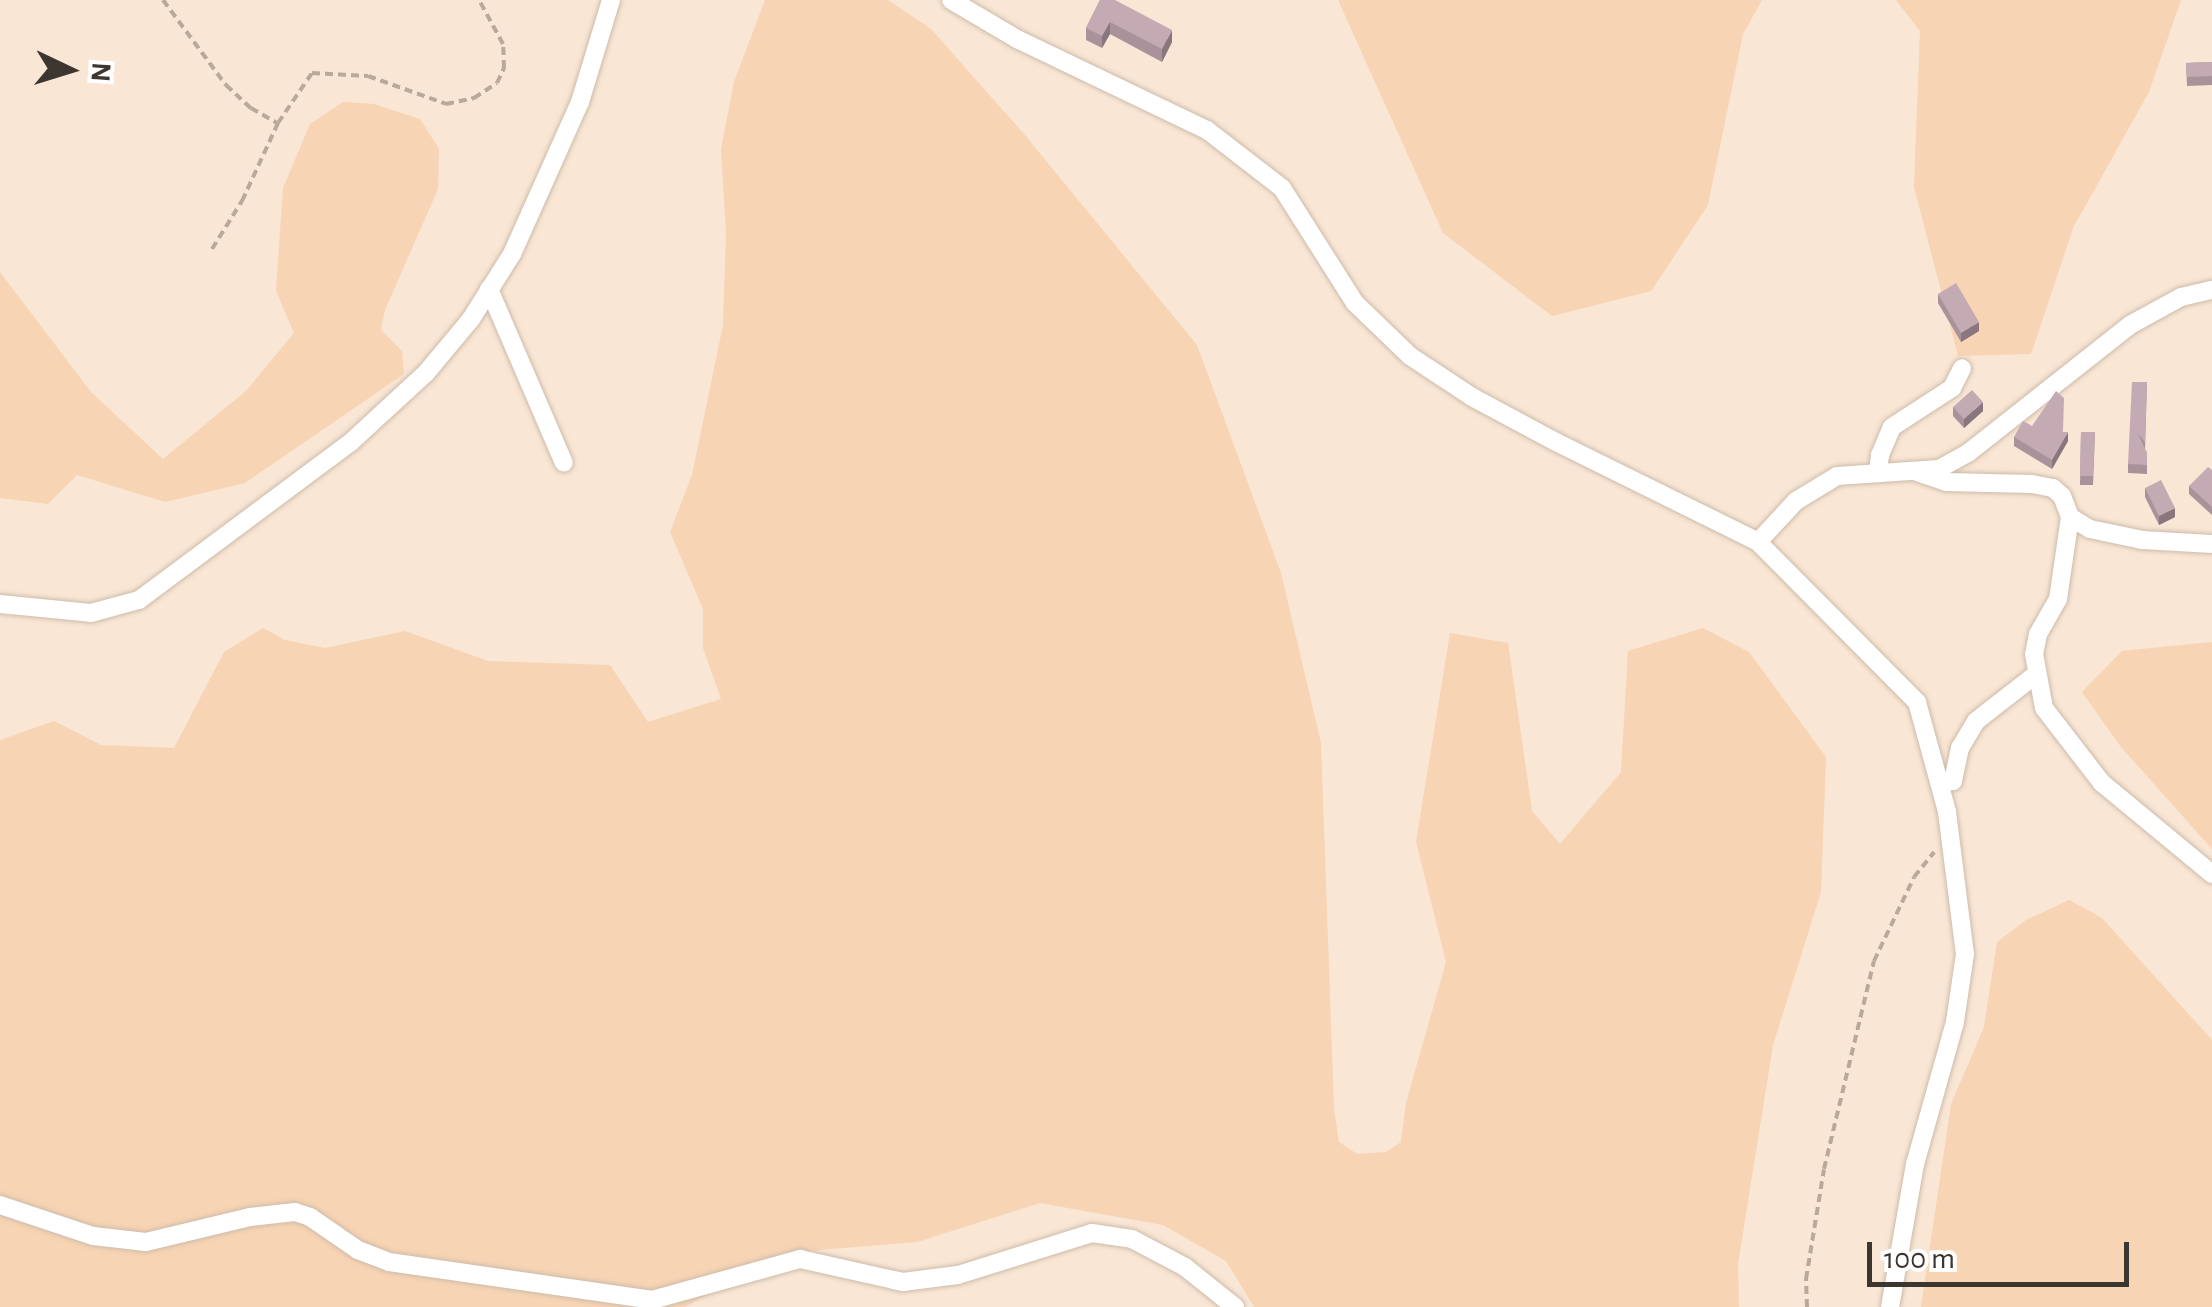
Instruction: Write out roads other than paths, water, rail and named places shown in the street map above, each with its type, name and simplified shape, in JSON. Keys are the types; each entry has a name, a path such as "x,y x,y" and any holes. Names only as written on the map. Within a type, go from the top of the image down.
{"street":[{"path":"0,604 91,613 116,609 164,586 351,442 426,374 512,254 580,102 611,0"},
{"path":"951,0 1017,39 1207,130 1260,169 1298,210 1355,303 1410,356 1556,442 1758,542 1917,702 1940,782 1949,833 1964,934 1964,974 1955,1022 1923,1130 1890,1307"},
{"path":"489,289 564,463"},
{"path":"1758,542 1815,486 1837,476 1939,470 1968,453 2130,325 2182,297 2212,290"},
{"path":"1878,473 1880,455 1892,427 1952,388 1962,368"},
{"path":"1917,472 1946,482 2052,488 2062,496 2070,517 2058,600 2038,634 2035,674 2044,708 2102,783 2212,874"},
{"path":"2070,517 2090,530 2142,540 2212,544"},
{"path":"1940,782 1952,781 1960,748 1976,721 2035,674"},
{"path":"0,1206 93,1236 146,1242 250,1217 295,1212 310,1217 358,1250 389,1262 466,1270 629,1300 652,1300 800,1259 903,1282 958,1275 1092,1233 1132,1239 1185,1267 1236,1307"}]}
